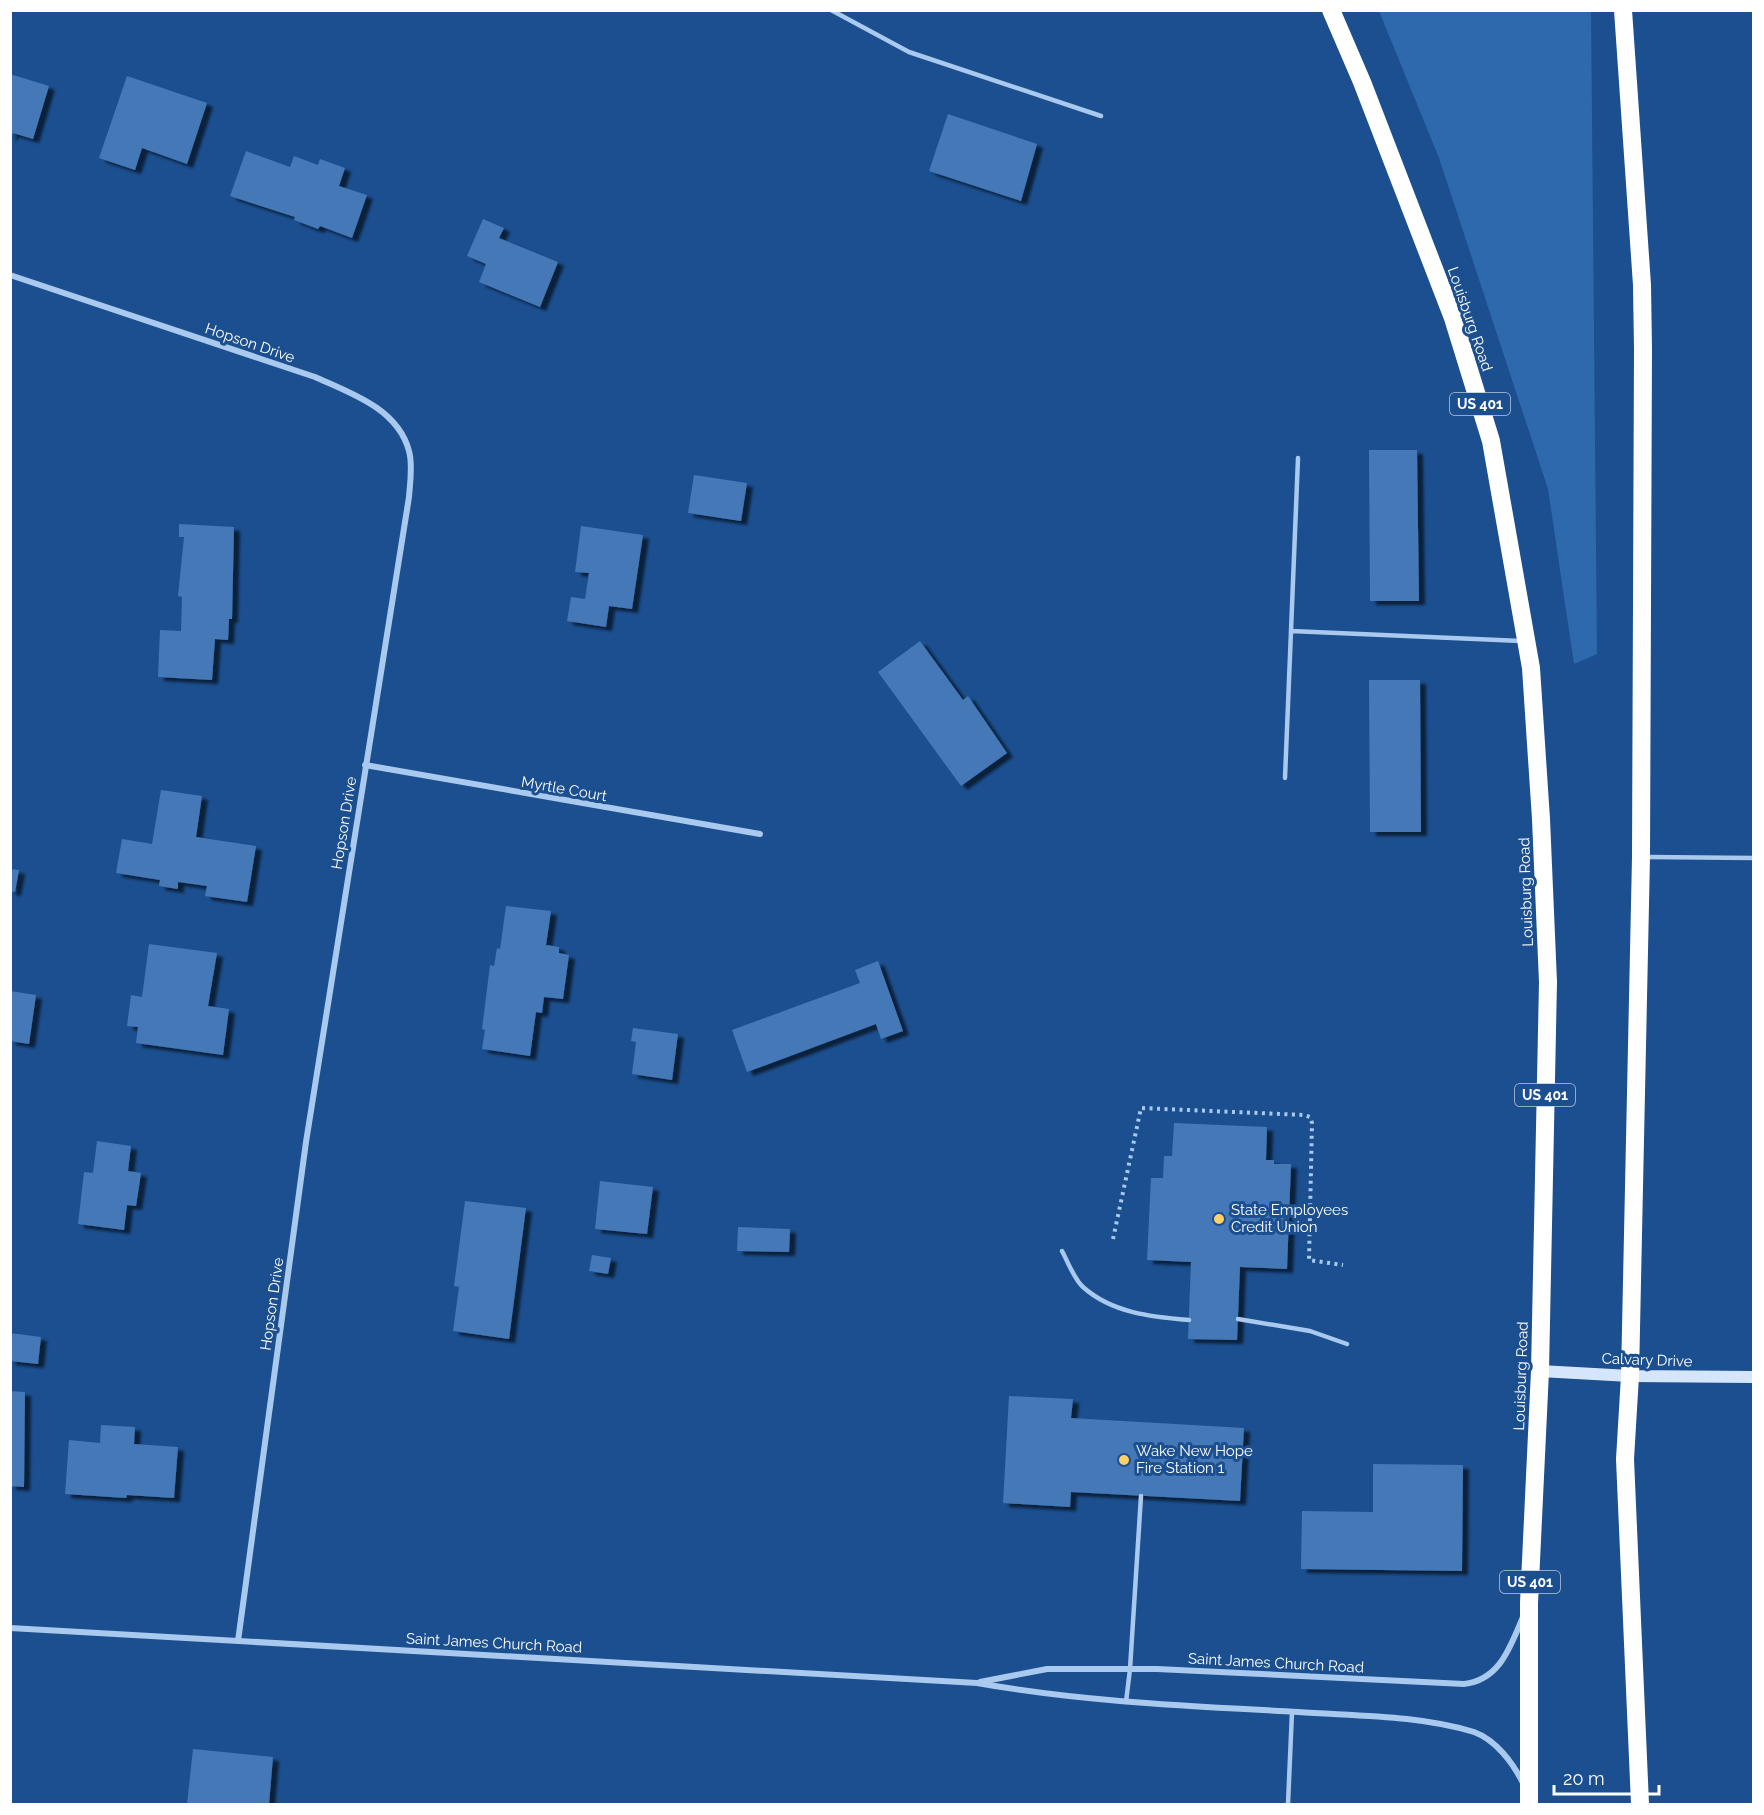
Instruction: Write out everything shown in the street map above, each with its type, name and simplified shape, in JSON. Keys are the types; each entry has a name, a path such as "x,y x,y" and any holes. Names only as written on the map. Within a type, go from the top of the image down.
{"highway":[{"name":"Louisburg Road","path":"1331,10 1362,82 1457,329 1491,441 1527,642 1540,799 1548,982 1540,1371 1529,1603 1528,1800"},
{"path":"1623,10 1642,285 1641,857 1630,1376 1625,1459 1640,1804"}],"street":[{"name":"Hopson Drive","path":"10,275 315,377 376,407 403,434 410,454 410,497 306,1142 238,1641"},
{"name":"Myrtle Court","path":"365,765 760,834"},
{"name":"Calvary Drive","path":"1540,1371 1630,1376 1754,1377"},
{"name":"Saint James Church Road","path":"977,1683 1047,1669 1130,1669 1477,1683 1493,1673 1505,1658 1529,1603"},
{"name":"Saint James Church Road","path":"10,1628 977,1683 1050,1696 1376,1717 1446,1726 1475,1733 1491,1742 1517,1771 1528,1800"}],"lane":[{"path":"831,10 909,52 1101,116"},
{"path":"1285,778 1298,458"},
{"path":"1291,631 1527,642"},
{"path":"1641,857 1754,858"},
{"path":"1062,1251 1082,1286 1107,1304 1150,1316 1189,1320"},
{"path":"1238,1319 1311,1331 1347,1344"},
{"path":"1126,1702 1141,1496"},
{"path":"1287,1804 1292,1712"}],"path":[{"path":"1113,1239 1141,1108 1304,1115 1310,1117 1312,1123 1309,1260 1343,1265"}],"shaded area":[{"path":"1379,11 1591,11 1597,654 1574,664 1548,489 1439,158"}],"building":[{"path":"10,74 49,86 33,139 13,133 10,138"},
{"path":"127,76 207,103 187,164 142,148 135,170 99,158"},
{"path":"948,114 1037,144 1021,201 929,171"},
{"path":"246,151 290,167 294,156 318,165 320,159 345,168 339,186 367,195 352,238 320,226 318,229 294,220 295,217 230,196"},
{"path":"483,219 504,228 499,238 558,262 540,307 479,282 486,264 467,256"},
{"path":"1369,450 1417,450 1419,601 1370,601"},
{"path":"694,475 747,483 741,521 688,513"},
{"path":"179,524 234,527 232,619 229,619 228,640 215,639 212,680 158,677 160,630 181,631 182,597 178,596 184,537 179,537"},
{"path":"581,526 643,535 632,609 609,606 606,627 567,621 571,597 585,599 589,573 575,572"},
{"path":"920,641 963,700 968,696 1007,753 961,786 878,672"},
{"path":"1369,680 1420,680 1421,832 1370,832"},
{"path":"161,790 202,796 196,837 256,846 247,902 205,896 207,886 178,882 178,889 159,886 160,880 116,873 122,839 152,844"},
{"path":"10,869 19,870 15,892 10,891"},
{"path":"506,906 551,911 546,945 559,947 559,953 569,955 563,999 544,997 542,1013 536,1012 530,1056 482,1049 485,1030 482,1029 490,965 494,966 497,948 500,949"},
{"path":"149,944 217,953 208,1006 229,1009 223,1055 136,1043 138,1027 127,1026 131,995 142,997"},
{"path":"878,961 903,1031 881,1039 876,1024 747,1072 732,1030 860,983 855,970"},
{"path":"10,991 36,995 29,1044 10,1041"},
{"path":"633,1028 678,1034 672,1080 632,1074 636,1042 631,1041"},
{"name":"State Employees Credit Union","path":"1174,1123 1267,1127 1266,1160 1274,1160 1274,1164 1291,1164 1287,1269 1240,1267 1237,1340 1188,1339 1191,1262 1147,1260 1151,1178 1163,1178 1164,1156 1172,1156"},
{"path":"97,1141 131,1146 128,1171 141,1173 136,1206 127,1205 124,1230 78,1224 84,1172 93,1173"},
{"path":"600,1181 653,1187 647,1234 595,1229"},
{"path":"465,1201 526,1208 509,1339 453,1331 459,1287 454,1286"},
{"path":"738,1227 790,1229 789,1252 737,1251"},
{"path":"592,1255 611,1258 608,1274 589,1271"},
{"path":"10,1333 41,1337 38,1364 10,1361"},
{"path":"10,1391 25,1392 24,1487 10,1486"},
{"name":"Wake New Hope Fire Station 1","path":"1009,1396 1073,1399 1071,1418 1244,1428 1240,1501 1071,1492 1070,1507 1003,1503"},
{"path":"101,1425 135,1427 134,1444 178,1447 174,1498 65,1494 69,1440 100,1443"},
{"path":"1373,1464 1463,1465 1462,1571 1301,1569 1302,1511 1373,1512"},
{"path":"193,1749 273,1757 269,1804 187,1804"}],"place":[{"name":"State Employees Credit Union","path":"1219,1219"},
{"name":"Wake New Hope Fire Station 1","path":"1124,1460"}]}
